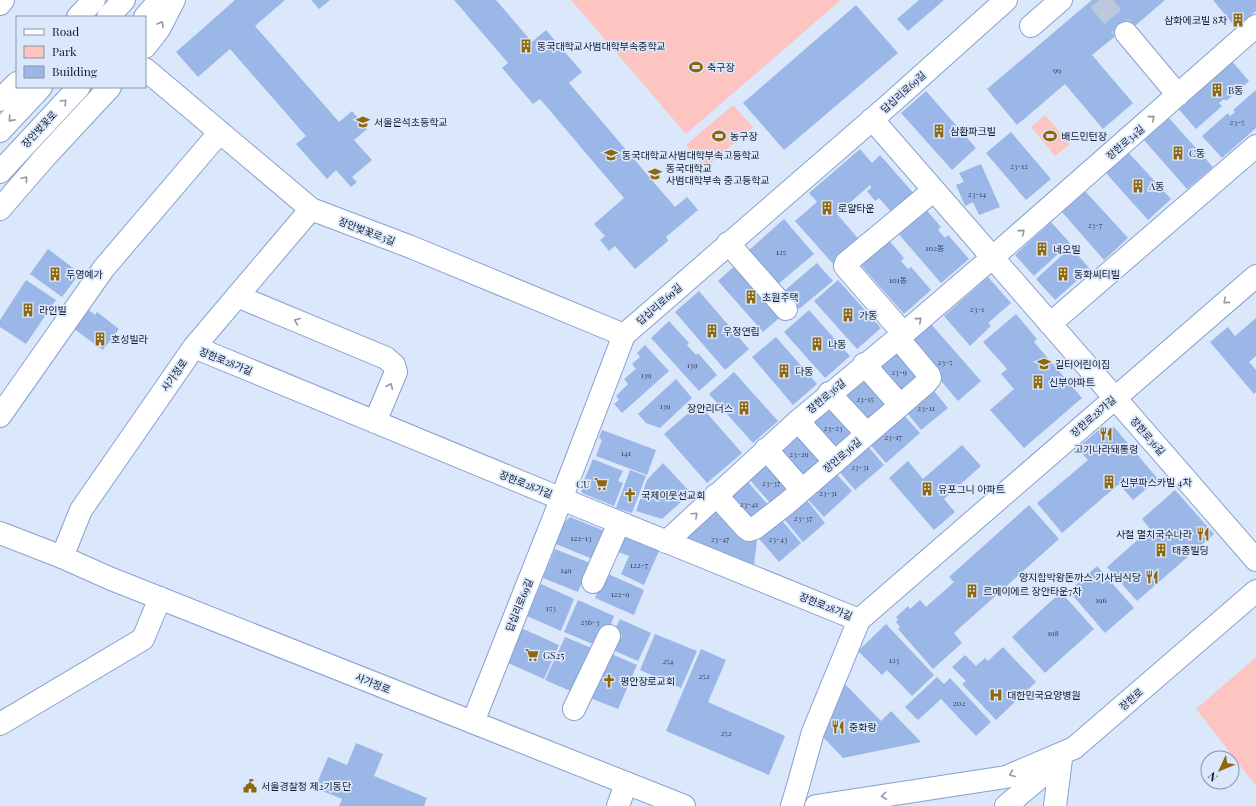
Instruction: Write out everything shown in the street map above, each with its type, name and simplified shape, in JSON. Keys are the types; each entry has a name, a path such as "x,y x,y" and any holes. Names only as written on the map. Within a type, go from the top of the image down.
{"main road":[{"path":"0,4 4,0"},
{"path":"79,16 94,0"},
{"path":"109,16 124,0"},
{"path":"146,16 160,0"},
{"path":"146,46 159,29 174,0"},
{"name":"답십리로69길","path":"473,722 624,335 1006,0"},
{"path":"1031,26 1060,0"},
{"name":"장한로34길","path":"993,257 1256,26"},
{"path":"1126,33 1178,95"},
{"name":"장안벚꽃로3길","path":"146,70 311,209 411,247 624,335"},
{"path":"0,100 16,83"},
{"path":"0,131 40,88"},
{"name":"장안벚꽃로","path":"0,172 77,88"},
{"path":"0,209 45,156 109,88"},
{"name":"장한로36길","path":"872,119 1256,560"},
{"path":"0,416 104,268 220,132"},
{"path":"1050,324 1256,146"},
{"path":"900,336 845,266 846,263 934,190"},
{"name":"사가정로","path":"62,557 81,510 194,347 311,209"},
{"path":"728,243 786,309"},
{"name":"장한로36길","path":"666,542 798,420 993,257"},
{"name":"장한로28가길","path":"792,806 813,732 859,620 1256,276"},
{"path":"237,296 386,358 394,365 396,372 375,422"},
{"name":"장안로36길","path":"716,495 749,530 754,528 802,490 900,406 930,378 900,336"},
{"name":"장한로28가길","path":"194,347 619,523 859,620"},
{"path":"864,364 900,406"},
{"path":"829,393 867,434"},
{"path":"798,420 835,462"},
{"path":"766,449 802,490"},
{"path":"593,582 619,523"},
{"name":"사가정로","path":"0,533 62,557 109,578 684,806"},
{"name":"장한로","path":"1006,806 1256,591"},
{"path":"0,724 144,639 160,598"},
{"path":"574,709 609,636"},
{"path":"816,806 1006,777 1067,754"},
{"path":"1055,806 1067,754"},
{"path":"618,806 626,783"}],"green space":[{"name":"축구장","path":"571,0 841,0 686,134"},
{"name":"농구장","path":"733,105 753,127 705,168 686,145"},
{"name":"배드민턴장","path":"1045,115 1070,144 1055,156 1031,127"},
{"path":"1256,657 1256,786 1240,765 1240,750 1228,750 1196,709"}],"building":[{"path":"235,0 285,0 255,26 339,122 352,111 367,129 354,140 372,160 352,177 357,182 351,187 336,170 327,179 296,144 306,136 230,49 198,77 176,52"},
{"path":"311,0 330,0 319,9"},
{"name":"동국대학교사범대학부속고등학교","path":"454,0 496,0 532,42 546,30 582,72 569,83 675,207 687,197 698,210 666,237 668,241 635,269 615,246 609,251 600,240 605,236 594,224 624,198 540,99 533,104 502,68 508,63"},
{"path":"919,0 944,0 908,31 897,19"},
{"path":"1092,0 1165,0 1121,38 1118,34 1092,55 1133,103 1103,129 1065,84 1017,125 987,89"},
{"name":"삼화에코빌 8차","path":"1213,0 1256,0 1256,11 1236,28"},
{"name":"동국대학교사범대학부속고등학교","path":"856,5 898,53 784,150 743,103"},
{"name":"B동","path":"1230,59 1249,81 1226,101 1224,99 1219,103 1222,106 1196,129 1176,106"},
{"path":"1256,90 1256,128 1222,158 1202,136 1228,113 1230,116 1235,112 1233,110"},
{"name":"삼환파크빌","path":"926,91 976,148 952,170 901,113"},
{"name":"C동","path":"1168,117 1213,167 1187,189 1143,139"},
{"path":"1011,132 1051,179 1026,200 986,153"},
{"name":"로얄타운","path":"860,149 872,163 880,155 915,195 893,214 879,198 875,201 867,191 871,188 870,185 837,214 862,243 835,266 795,221 817,202 809,193"},
{"name":"A동","path":"1128,152 1171,199 1148,220 1105,172"},
{"path":"981,164 1000,207 979,215 973,202 965,206 956,185 964,182 959,173"},
{"path":"1085,191 1128,238 1104,260 1062,212"},
{"path":"924,207 941,227 938,230 945,238 948,235 969,259 941,283 896,231"},
{"path":"784,219 814,254 777,285 748,251"},
{"name":"네오빌","path":"1051,222 1070,243 1034,276 1015,255"},
{"path":"887,238 904,258 901,261 908,269 911,267 931,290 904,314 859,263"},
{"name":"동화씨티빌","path":"1071,247 1090,269 1055,300 1036,279"},
{"name":"두영예가","path":"48,249 80,273 62,297 30,274"},
{"name":"초원주택","path":"739,262 784,314 763,332 718,281"},
{"path":"817,263 833,281 799,309 784,291"},
{"path":"988,277 1011,303 988,323 991,326 970,346 944,316"},
{"name":"라인빌","path":"26,280 56,300 26,344 0,327 0,320"},
{"name":"가동","path":"838,280 881,328 857,349 814,301"},
{"name":"우정연립","path":"699,291 749,349 725,370 675,312"},
{"name":"호성빌라","path":"85,307 95,315 97,312 119,329 103,350 70,326"},
{"name":"나동","path":"809,310 850,356 825,378 784,332"},
{"name":"신부아파트","path":"1016,314 1037,339 1034,342 1082,398 1024,448 990,410 1014,389 1001,374 1007,369 983,342"},
{"path":"1256,318 1256,356 1249,362 1256,370 1256,392 1254,394 1210,342 1228,327 1235,336"},
{"path":"669,321 689,343 687,345 696,355 698,353 717,375 699,391 651,338"},
{"path":"931,324 981,381 958,401 909,343"},
{"name":"다동","path":"776,337 817,384 793,405 752,357"},
{"path":"645,345 669,371 622,413 614,404 619,400 616,396 628,384 624,379 636,369 632,364 640,357 637,353"},
{"path":"898,346 924,377 900,397 874,366"},
{"name":"장안리더스","path":"734,372 778,421 753,443 709,394"},
{"path":"865,374 890,402 865,425 840,397"},
{"path":"676,379 692,398 660,428 646,423 638,414"},
{"path":"930,386 948,408 921,430 903,408"},
{"path":"699,404 742,453 707,483 664,434"},
{"path":"831,404 857,434 834,453 808,423"},
{"path":"901,412 920,433 886,463 867,441"},
{"name":"신부파스카빌 4차","path":"1114,427 1158,479 1133,500 1119,484 1062,533 1037,503 1088,460 1077,448 1100,429"},
{"path":"799,429 824,458 800,479 775,450"},
{"path":"602,430 656,450 647,475 596,456 602,440 599,438"},
{"path":"866,444 884,465 855,490 837,469"},
{"name":"유포그니 아파트","path":"962,445 981,466 944,499 955,512 934,530 889,478 908,461 923,479"},
{"path":"593,459 623,471 618,481 623,483 614,506 582,493 581,487"},
{"path":"770,462 792,487 772,505 750,480"},
{"path":"663,463 691,493 662,519 636,511 647,480"},
{"path":"630,470 646,476 632,513 616,508"},
{"path":"833,470 852,491 824,517 804,495"},
{"path":"748,482 770,507 748,524 727,500"},
{"name":"태종빌딩","path":"1175,490 1214,534 1137,601 1107,567 1150,529 1142,519"},
{"path":"803,495 825,523 803,542 780,514"},
{"name":"르메이에르 장안타운7차","path":"1029,505 1059,539 954,633 962,643 933,669 898,629 900,627 896,622 898,620 896,617 908,606 910,609 920,600 926,607 954,582 949,577"},
{"path":"716,510 721,512 719,517 736,524 735,532 757,541 754,565 689,541 686,537"},
{"path":"778,516 801,543 779,562 756,535"},
{"path":"570,517 607,532 595,560 556,544 564,523"},
{"path":"625,536 659,551 644,585 621,574 629,556 618,552"},
{"path":"555,549 590,563 578,592 543,578"},
{"path":"1097,566 1134,608 1105,633 1069,591"},
{"path":"606,573 644,590 634,615 595,598"},
{"path":"541,584 574,599 561,631 527,616"},
{"path":"1061,592 1094,629 1045,673 1012,637"},
{"path":"578,600 614,616 609,630 602,627 595,645 564,632"},
{"path":"620,619 651,633 638,661 615,651 622,636 613,633"},
{"path":"886,624 934,675 912,696 887,670 882,675 858,651"},
{"path":"521,628 559,645 544,679 506,662"},
{"path":"655,634 697,651 681,688 640,670"},
{"path":"565,637 594,649 575,693 545,680"},
{"path":"1003,647 1036,682 996,720 962,684 966,681 952,667 965,655 976,666 985,658 988,661"},
{"path":"701,649 726,660 708,702 785,736 769,775 666,731"},
{"path":"607,652 637,665 618,709 587,697"},
{"path":"937,677 944,684 950,678 991,722 976,736 941,699 918,720 905,707"},
{"path":"845,684 881,721 891,711 921,742 843,758 823,737"},
{"path":"356,743 383,754 374,776 427,798 424,806 339,806 342,799 315,788 328,757 347,765"}],"tunnel":[{"path":"1099,0 1126,33"}],"place":[{"name":"삼화에코빌 8차","path":"1238,20"},
{"name":"동국대학교사범대학부속중학교","path":"526,46"},
{"name":"축구장","path":"696,67"},
{"name":"B동","path":"1217,90"},
{"name":"서울은석초등학교","path":"363,122"},
{"name":"삼환파크빌","path":"939,131"},
{"name":"농구장","path":"719,136"},
{"name":"배드민턴장","path":"1050,136"},
{"name":"C동","path":"1178,153"},
{"name":"동국대학교사범대학부속고등학교","path":"611,155"},
{"name":"동국대학교 사범대학부속 중고등학교","path":"655,174"},
{"name":"A동","path":"1138,186"},
{"name":"로얄타운","path":"827,208"},
{"name":"네오빌","path":"1042,249"},
{"name":"두영예가","path":"55,274"},
{"name":"동화씨티빌","path":"1063,274"},
{"name":"초원주택","path":"751,297"},
{"name":"라인빌","path":"28,310"},
{"name":"가동","path":"848,315"},
{"name":"우정연립","path":"712,331"},
{"name":"호성빌라","path":"100,339"},
{"name":"나동","path":"817,344"},
{"name":"길터어린이집","path":"1044,364"},
{"name":"다동","path":"784,371"},
{"name":"신부아파트","path":"1038,382"},
{"name":"장안리더스","path":"744,408"},
{"name":"고기나라돼통령","path":"1106,434"},
{"name":"신부파스카빌 4차","path":"1109,482"},
{"name":"CU","path":"601,484"},
{"name":"유포그니 아파트","path":"927,489"},
{"name":"국제이웃선교회","path":"630,495"},
{"name":"사철 멸치국수나라","path":"1203,534"},
{"name":"태종빌딩","path":"1161,550"},
{"name":"양지함박왕돈까스 기사님식당","path":"1152,577"},
{"name":"르메이에르 장안타운7차","path":"972,591"},
{"name":"GS25","path":"532,655"},
{"name":"평안장로교회","path":"609,681"},
{"name":"대한민국요양병원","path":"996,695"},
{"name":"중화랑","path":"838,727"},
{"name":"서울경찰청 제2기동단","path":"250,786"}]}
